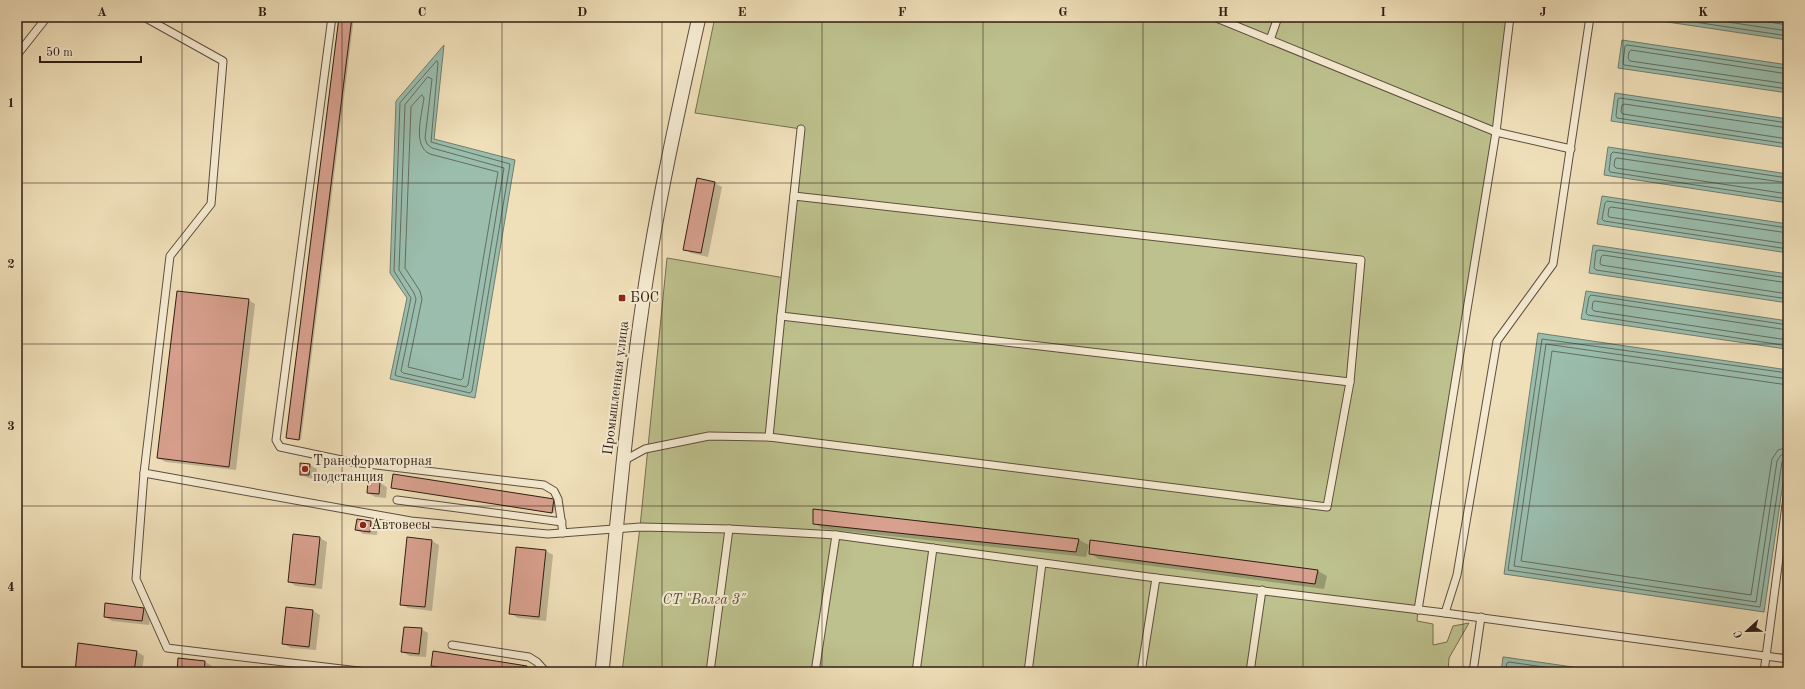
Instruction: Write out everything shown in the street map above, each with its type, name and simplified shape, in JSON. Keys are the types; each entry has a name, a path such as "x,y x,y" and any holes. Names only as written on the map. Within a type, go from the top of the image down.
{"street":[{"name":"Промышленная улица","path":"602,672 623,461 644,293 666,169 699,17"}],"lane":[{"path":"17,56 47,17"},
{"path":"144,17 223,61 211,204 170,256 144,473 136,579 167,648 312,669 368,672"},
{"path":"332,17 276,440 280,447 351,462 544,485 554,491 558,499 563,533"},
{"path":"1214,17 1496,132 1571,149"},
{"path":"1270,40 1278,17"},
{"path":"1418,610 1496,132 1510,17"},
{"path":"1445,613 1458,576 1497,341 1553,264 1590,17"},
{"path":"769,437 801,129"},
{"path":"623,461 645,449 709,436 769,437 1328,507 1350,382 1361,260 794,196"},
{"path":"781,316 1350,382"},
{"path":"144,473 411,521 548,534 640,527 729,529 836,535 1156,578 1445,613 1788,659"},
{"path":"1764,672 1765,655 1788,490"},
{"path":"397,500 562,522"},
{"path":"710,672 729,529"},
{"path":"815,672 836,535"},
{"path":"916,672 933,548"},
{"path":"1028,672 1042,563"},
{"path":"1141,672 1156,578"},
{"path":"1250,672 1262,590"},
{"path":"1473,672 1481,618"},
{"path":"452,645 529,657 537,662 546,672"}],"green space":[{"name":"СТ \"Волга 3\"","path":"715,17 1510,17 1496,132 1418,610 1417,621 1433,624 1433,645 1447,642 1453,626 1469,623 1449,658 1448,672 622,672 640,527 667,258 785,278 801,129 695,113"}],"water":[{"path":"1634,17 1788,17 1788,40"},
{"path":"1622,40 1788,65 1788,93 1618,68"},
{"path":"444,45 434,139 515,160 475,398 390,379 407,298 390,273 396,101"},
{"path":"1615,93 1788,119 1788,148 1611,121"},
{"path":"1608,147 1788,174 1788,203 1604,175"},
{"path":"1602,196 1788,224 1788,253 1597,224"},
{"path":"1593,245 1788,274 1788,303 1589,273"},
{"path":"1586,291 1788,321 1786,349 1581,319"},
{"path":"1538,333 1788,370 1788,449 1764,612 1504,574"},
{"path":"1504,657 1607,672 1501,672"}],"building":[{"path":"339,17 352,17 299,440 286,438"},
{"path":"697,178 715,182 701,253 683,250"},
{"path":"177,291 249,299 229,467 157,458"},
{"name":"Трансформаторная подстанция","path":"300,463 310,464 309,475 300,475"},
{"path":"393,474 554,499 552,513 391,488"},
{"path":"368,481 380,482 379,494 367,493"},
{"path":"813,509 1079,539 1076,552 813,524"},
{"name":"Автовесы","path":"357,519 371,521 370,532 355,530"},
{"path":"293,534 320,537 315,585 288,582"},
{"path":"407,537 432,540 425,607 400,605"},
{"path":"1090,540 1318,570 1315,584 1089,554"},
{"path":"516,547 546,550 539,617 509,614"},
{"path":"105,603 144,608 142,621 104,617"},
{"path":"286,607 313,610 309,647 282,644"},
{"path":"404,627 422,628 419,654 401,652"},
{"path":"78,643 137,651 134,672 75,672"},
{"path":"433,651 527,666 526,672 470,672 431,666"},
{"path":"178,658 205,661 204,672 177,672"}],"place":[{"name":"БОС","path":"622,298"},
{"name":"Трансформаторная подстанция","path":"305,469"},
{"name":"Автовесы","path":"363,525"}]}
